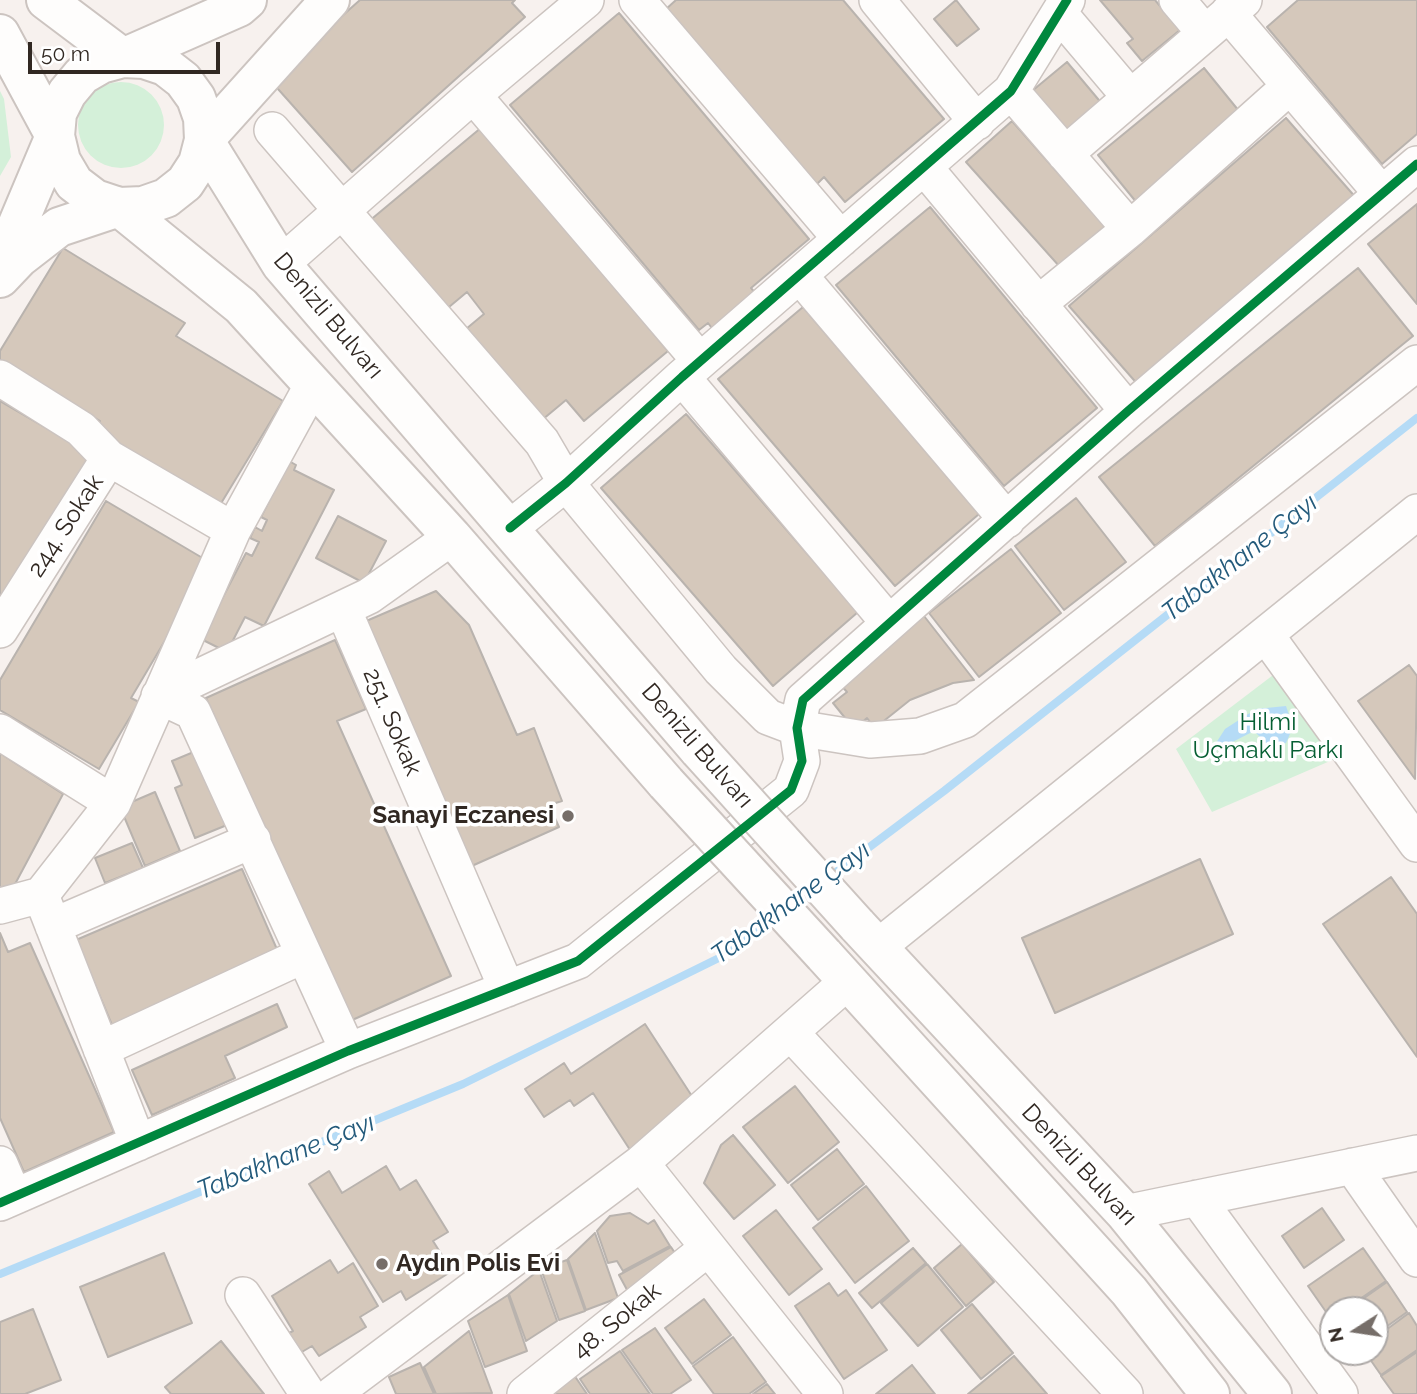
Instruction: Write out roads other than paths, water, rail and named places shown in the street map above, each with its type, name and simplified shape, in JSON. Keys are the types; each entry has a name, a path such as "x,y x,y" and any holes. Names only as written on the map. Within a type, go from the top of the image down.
{"main road":[{"path":"0,278 19,258 59,227 119,207 143,206 166,198 185,183 198,163 204,140 203,118 195,98 183,80 165,66 144,59 123,58 46,0"},
{"path":"204,140 330,0"},
{"path":"0,266 55,136 57,113 74,84 101,64 123,58 239,2"},
{"path":"0,34 55,136 61,161 74,183 95,199 119,207"},
{"name":"Denizli Bulvarı","path":"204,140 282,264 699,750 867,936 1125,1213 1272,1394"},
{"name":"Denizli Bulvarı","path":"119,207 241,306 313,384 452,537 666,783 1129,1291 1202,1391"}],"street":[{"path":"637,0 841,239"},
{"path":"877,0 977,122"},
{"path":"1177,0 1226,15 1382,194"},
{"path":"282,264 575,3"},
{"path":"510,528 566,483 691,369 1011,91 1063,7 1130,97"},
{"path":"1065,154 1226,15"},
{"path":"1038,304 1130,229 1290,86"},
{"path":"1011,91 1130,229"},
{"path":"473,94 889,623"},
{"path":"272,130 340,213 542,442 566,483 721,670 768,717 797,728 870,740 920,736 965,720 1417,363"},
{"path":"0,1164 7,1200 348,1051 578,961 790,790 802,761 797,728 803,700 1128,411 1417,164"},
{"path":"925,168 1128,411"},
{"path":"800,276 1007,520"},
{"path":"0,378 81,429 109,458 233,530"},
{"path":"47,910 113,803 233,530 313,384"},
{"name":"244. Sokak","path":"0,630 109,458"},
{"path":"867,936 1266,635 1417,512"},
{"path":"159,696 369,596 452,537"},
{"name":"251. Sokak","path":"343,609 507,989"},
{"path":"1266,635 1417,844"},
{"path":"159,696 193,712 348,1051"},
{"path":"0,732 113,803"},
{"path":"0,906 47,910 253,840"},
{"path":"47,910 138,1143"},
{"path":"101,1049 304,955"},
{"path":"333,1394 640,1163 792,1033 836,968"},
{"path":"792,1033 1125,1394"},
{"path":"1125,1213 1417,1153"},
{"path":"640,1163 823,1393"},
{"path":"1352,1166 1417,1259"},
{"path":"1197,1198 1340,1394"},
{"name":"48. Sokak","path":"525,1394 708,1248"},
{"path":"243,1296 308,1394"}],"water":[{"path":"1286,706 1293,727 1286,743 1271,748 1254,731 1209,754 1225,729 1256,709"}],"waterway":[{"name":"Tabakhane Çayı","path":"827,879 944,791 1417,418"},
{"name":"Tabakhane Çayı","path":"0,1274 463,1084 727,954 775,918"}],"place":[{"name":"Sanayi Eczanesi","path":"568,816"},
{"name":"Aydın Polis Evi","path":"382,1264"}],"park label":[{"name":"Hilmi Uçmaklı Parkı","path":"1268,737"}]}
